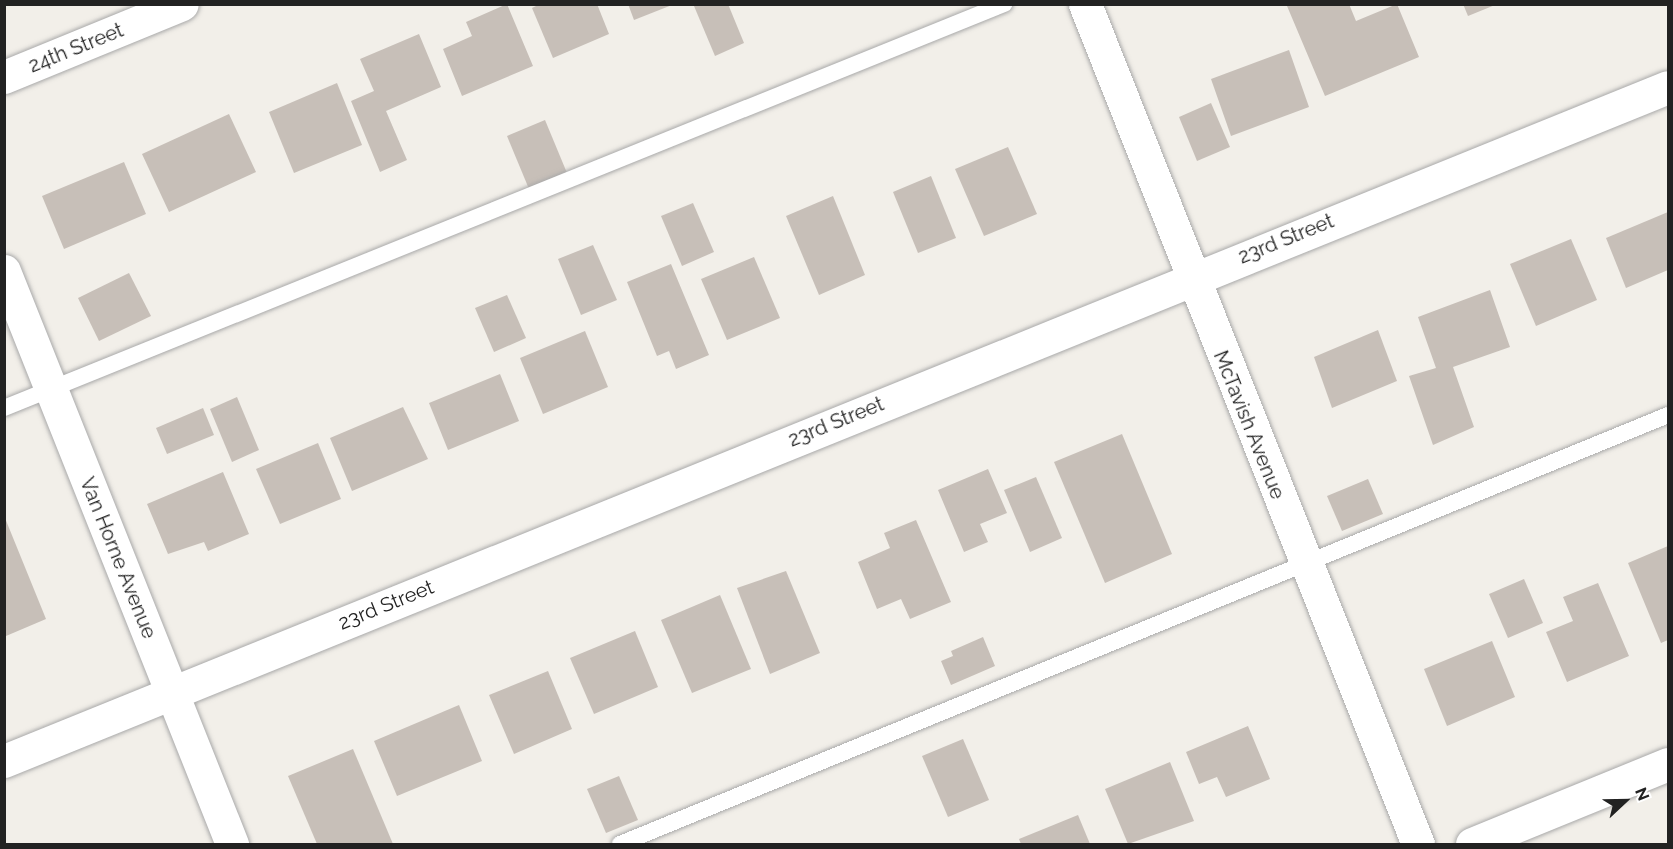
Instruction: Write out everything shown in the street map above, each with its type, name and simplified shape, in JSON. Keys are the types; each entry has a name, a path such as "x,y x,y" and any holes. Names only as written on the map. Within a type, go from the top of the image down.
{"street":[{"name":"24th Street","path":"4,77 182,4"},
{"name":"McTavish Avenue","path":"1084,4 1189,277 1418,844"},
{"name":"23rd Street","path":"4,761 1189,277 1668,87"},
{"name":"Van Horne Avenue","path":"4,272 232,844"},
{"path":"1472,844 1668,764"}],"lane":[{"path":"4,408 1004,4"},
{"path":"620,844 1304,560 1668,415"}],"building":[{"path":"507,4 533,66 462,96 443,49 472,36 466,22"},
{"path":"540,4 597,4 609,34 553,58 532,8"},
{"path":"628,4 672,4 672,5 634,20"},
{"path":"728,4 744,43 715,56 694,6"},
{"path":"1349,4 1356,21 1397,4 1419,57 1325,96 1287,6"},
{"path":"1463,4 1495,4 1495,5 1468,16"},
{"path":"419,34 441,87 386,111 407,160 380,172 351,101 374,91 360,59"},
{"path":"1289,50 1309,107 1231,136 1211,79"},
{"path":"337,83 362,145 294,173 269,112"},
{"path":"1211,103 1230,147 1197,161 1179,117"},
{"path":"229,114 256,172 169,212 142,154"},
{"path":"545,120 567,173 529,189 507,136"},
{"path":"1008,147 1037,214 984,236 955,169"},
{"path":"124,162 146,214 64,249 42,196"},
{"path":"931,176 956,238 918,253 893,192"},
{"path":"833,196 865,275 819,295 786,216"},
{"path":"693,203 714,252 682,266 661,216"},
{"path":"1668,212 1668,270 1626,288 1606,238"},
{"path":"1571,239 1597,300 1536,326 1510,264"},
{"path":"593,245 617,300 581,315 558,259"},
{"path":"754,257 780,318 727,340 701,279"},
{"path":"671,264 709,355 676,369 669,351 657,356 627,282"},
{"path":"129,273 151,316 99,341 78,298"},
{"path":"1490,290 1510,347 1453,367 1474,427 1433,445 1409,376 1436,368 1418,317"},
{"path":"507,295 526,338 494,352 475,308"},
{"path":"1378,330 1397,381 1332,408 1314,357"},
{"path":"585,331 608,387 543,414 520,358"},
{"path":"500,374 519,421 448,450 429,403"},
{"path":"237,397 259,450 232,462 210,409"},
{"path":"403,407 428,459 352,491 330,438"},
{"path":"203,408 214,435 167,454 156,428"},
{"path":"1122,434 1172,554 1105,583 1054,462"},
{"path":"318,443 341,499 280,524 256,469"},
{"path":"988,469 1007,513 980,524 988,542 964,552 938,490"},
{"path":"223,472 249,534 208,551 204,542 168,554 147,504"},
{"path":"1036,477 1062,538 1030,552 1004,490"},
{"path":"1368,479 1383,514 1342,531 1327,496"},
{"path":"5,518 46,619 6,636 4,634"},
{"path":"916,520 951,602 910,619 901,599 877,609 858,562 890,548 884,533"},
{"path":"1668,546 1668,640 1661,643 1628,563"},
{"path":"786,571 820,653 770,674 737,588"},
{"path":"1524,579 1543,623 1508,638 1489,594"},
{"path":"1598,583 1629,656 1567,682 1546,632 1573,621 1563,597"},
{"path":"720,595 751,669 692,693 661,620"},
{"path":"635,631 658,687 594,714 570,658"},
{"path":"983,637 995,666 951,685 941,661 953,656 951,651"},
{"path":"1492,641 1515,697 1447,726 1424,669"},
{"path":"548,671 572,729 514,754 489,695"},
{"path":"459,705 482,761 397,796 374,741"},
{"path":"1248,726 1270,779 1226,797 1217,777 1199,784 1186,752"},
{"path":"963,739 989,800 948,817 922,756"},
{"path":"353,749 393,844 317,844 288,776"},
{"path":"1170,762 1194,821 1128,844 1105,789"},
{"path":"619,776 638,820 606,833 587,789"},
{"path":"1078,815 1090,844 1021,844 1019,839"}]}
